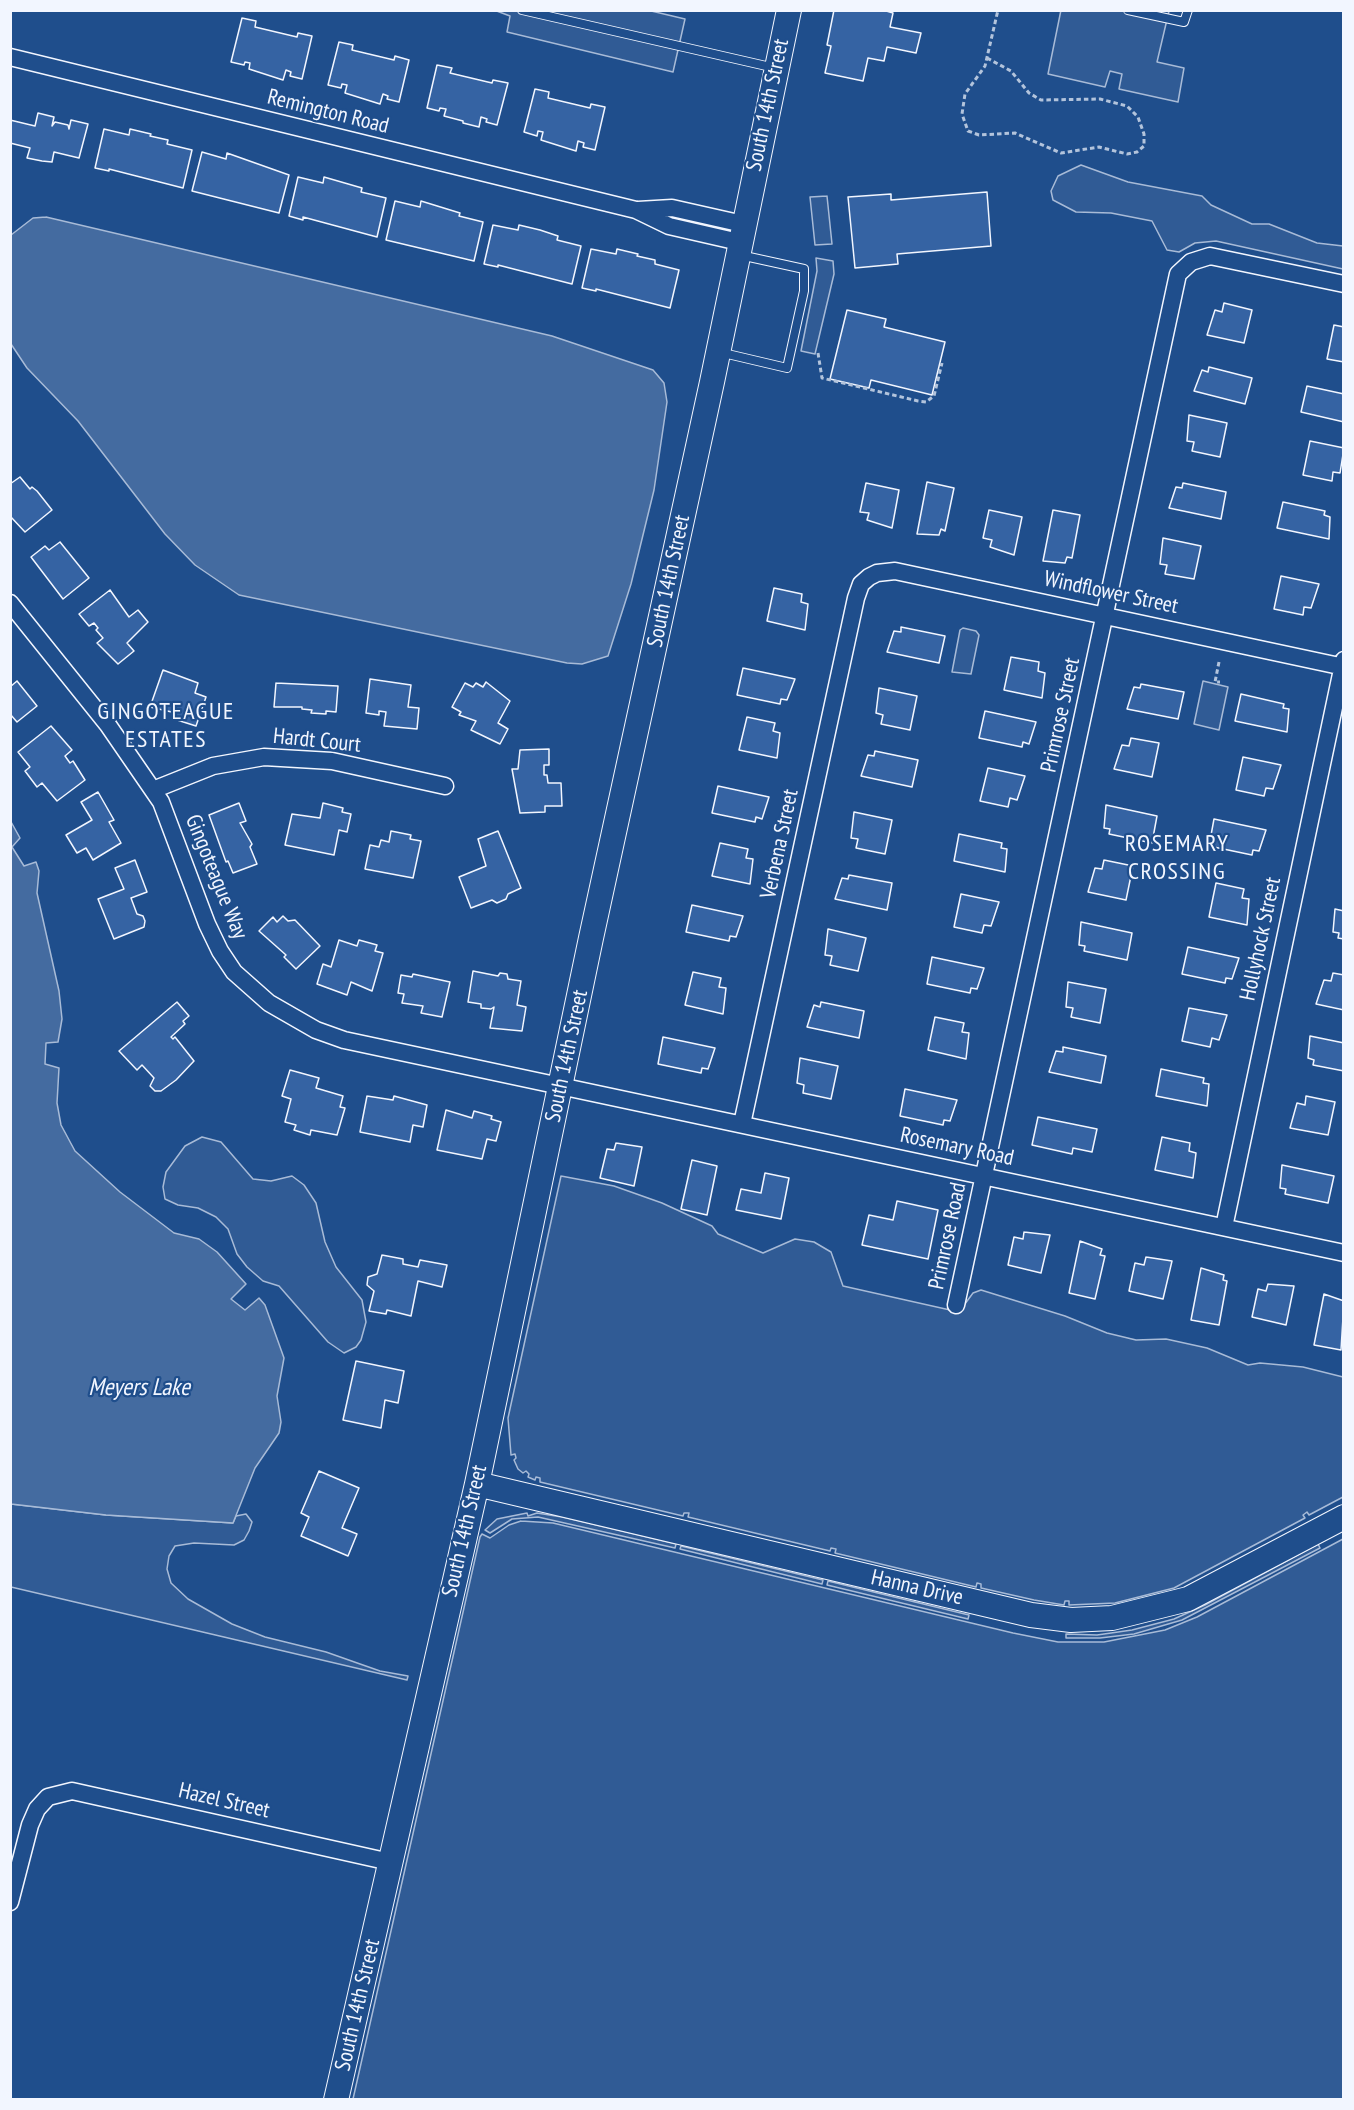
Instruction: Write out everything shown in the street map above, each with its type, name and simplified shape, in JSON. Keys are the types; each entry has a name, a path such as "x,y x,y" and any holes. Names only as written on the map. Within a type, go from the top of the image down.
{"main road":[{"name":"South 14th Street","path":"336,2100 477,1484 789,10"},
{"name":"Hanna Drive","path":"477,1484 1031,1615 1071,1620 1112,1618 1188,1599 1344,1517"}],"street":[{"name":"Remington Road","path":"10,57 636,210 669,226 740,240"},
{"name":"Primrose Street","path":"984,1176 1106,615 1172,292 1178,274 1185,266 1210,256 1344,284"},
{"name":"Windflower Street","path":"869,577 877,573 895,571 1343,665"},
{"name":"Verbena Street","path":"742,1124 856,598 861,584 869,577"},
{"name":"Gingoteague Way","path":"10,603 108,725 153,790 170,821 207,924 220,951 234,972 269,1003 316,1030 345,1040 561,1086"},
{"name":"Hollyhock Street","path":"1224,1227 1343,665"},
{"name":"Hardt Court","path":"153,790 213,766 264,757 332,761 445,786"},
{"name":"Rosemary Road","path":"561,1086 1344,1253"},
{"name":"Primrose Road","path":"956,1305 984,1176"},
{"name":"Hazel Street","path":"10,1902 33,1816 48,1797 72,1791 390,1862"}],"lane":[{"path":"522,10 776,68"},
{"path":"1128,10 1184,22 1188,10"},
{"path":"718,352 788,368 804,291 804,269 740,240"}],"path":[{"path":"987,58 1011,71 1029,93 1041,100 1100,99 1127,106 1138,117 1144,134 1144,146 1127,154 1099,147 1061,153 1015,133 971,133 963,120 964,101 968,88 982,71 987,58 998,10"},
{"path":"818,353 822,378 926,402 934,396 942,363"},
{"path":"1219,662 1213,681 1220,682"}],"shaded area":[{"path":"494,10 647,10 685,19 673,72 507,32 510,16"},
{"path":"1061,10 1169,11 1157,62 1184,68 1178,102 1119,89 1122,74 1110,71 1105,87 1048,74"},
{"path":"1081,165 1128,182 1202,196 1211,205 1252,224 1269,224 1317,243 1343,246 1343,269 1216,241 1195,243 1179,252 1167,250 1152,221 1111,213 1076,212 1053,200 1051,191 1058,176"},
{"path":"827,196 832,244 815,245 810,197"},
{"path":"816,258 833,261 834,274 815,354 801,351 817,271"},
{"path":"963,628 976,631 979,635 971,674 952,672 960,630"},
{"path":"1203,681 1228,687 1219,730 1194,724"},
{"path":"202,1137 221,1142 253,1179 271,1181 292,1176 304,1185 316,1203 325,1242 336,1267 362,1300 366,1322 361,1340 356,1347 344,1353 328,1342 279,1286 263,1281 247,1267 237,1254 228,1229 216,1217 198,1208 178,1205 165,1199 163,1187 166,1172 185,1146"},
{"path":"561,1176 614,1186 662,1203 712,1226 718,1234 763,1253 795,1239 814,1242 831,1252 843,1286 959,1312 973,1293 981,1290 1065,1316 1107,1333 1136,1340 1166,1339 1207,1348 1248,1365 1260,1363 1303,1367 1343,1377 1343,1497 1309,1515 1307,1512 1303,1515 1305,1518 1174,1588 1115,1603 1069,1605 1069,1601 1065,1601 1064,1605 981,1588 981,1584 977,1583 976,1587 835,1553 836,1549 831,1548 830,1551 688,1517 689,1513 684,1513 683,1516 540,1482 540,1478 536,1477 535,1480 528,1477 529,1474 526,1471 523,1473 518,1469 514,1460 515,1454 511,1455 508,1418"},
{"path":"11,1504 106,1515 233,1523 236,1516 246,1514 252,1522 249,1531 244,1540 234,1545 194,1543 175,1546 169,1556 167,1569 171,1583 188,1599 232,1624 265,1637 326,1652 380,1671 408,1676 407,1680 11,1587"},
{"path":"527,1513 528,1516 537,1513 562,1517 676,1544 675,1548 538,1517 512,1519 490,1533 485,1530 497,1519"},
{"path":"521,1521 553,1523 1058,1642 1104,1642 1165,1630 1197,1617 1343,1539 1343,2099 353,2099 480,1537 482,1534 490,1538 509,1525"},
{"path":"1318,1544 1320,1548 1182,1620 1134,1634 1100,1638 1066,1638 1066,1634 1097,1635 1132,1630 1174,1619 1205,1605"},
{"path":"681,1546 823,1580 822,1584 680,1549"},
{"path":"828,1581 969,1615 968,1619 827,1585"}],"water":[{"path":"46,217 552,336 653,370 664,383 667,402 654,490 631,584 608,656 582,664 567,663 239,595 195,565 165,534 78,421 27,368 11,344 11,235 33,218"},
{"name":"Meyers Lake","path":"10,820 20,838 12,847 24,866 36,862 39,871 37,893 59,991 62,1019 58,1042 46,1043 45,1064 59,1068 57,1103 61,1125 75,1151 120,1192 174,1233 199,1239 217,1252 246,1284 231,1299 245,1310 259,1298 265,1305 284,1358 277,1396 281,1422 279,1433 255,1468 233,1523 106,1515 11,1504"}],"building":[{"path":"834,10 883,10 893,13 890,27 921,33 916,53 887,47 884,61 868,58 863,81 825,73 831,46 827,45"},
{"path":"242,18 256,21 255,27 297,37 298,33 312,36 302,79 290,76 291,72 286,70 283,80 249,69 250,63 245,62 244,65 231,62"},
{"path":"339,42 353,45 352,50 394,60 395,56 409,60 399,102 387,99 388,96 383,94 380,104 345,93 347,85 342,84 341,88 328,85"},
{"path":"437,65 452,68 450,73 492,83 493,80 508,83 497,125 486,122 487,119 481,117 479,127 444,116 446,109 440,108 439,111 427,108"},
{"path":"535,89 549,92 548,98 590,108 591,104 605,107 595,150 583,147 584,143 578,141 576,151 541,140 543,132 538,131 537,136 524,132"},
{"path":"38,113 54,117 52,126 55,122 68,125 69,129 71,120 88,124 79,158 54,152 52,162 27,158 30,148 10,143 10,120 35,126"},
{"path":"104,129 129,135 130,129 151,134 150,136 168,140 167,144 192,150 183,188 109,169 109,171 95,168"},
{"path":"202,152 226,159 227,153 289,175 279,213 192,191"},
{"path":"298,177 323,183 324,177 362,188 361,192 386,198 377,237 303,217 303,220 289,216"},
{"path":"987,192 991,246 897,254 898,264 855,268 848,197 891,194 891,200"},
{"path":"395,201 420,207 421,201 460,213 459,216 483,222 474,261 386,240"},
{"path":"493,225 518,230 519,225 540,230 558,236 557,240 581,246 572,284 498,265 498,267 484,264"},
{"path":"591,249 616,254 617,249 638,254 637,256 655,260 655,264 679,270 670,308 596,289 596,291 582,288"},
{"path":"1224,303 1252,310 1244,343 1207,335 1215,310 1222,312"},
{"path":"847,310 886,319 884,327 945,342 932,395 871,380 869,388 830,379"},
{"path":"1334,325 1344,327 1344,362 1327,359"},
{"path":"1209,367 1252,378 1245,404 1194,391 1202,370 1208,372"},
{"path":"1307,386 1344,394 1344,422 1301,412"},
{"path":"1189,415 1227,423 1220,457 1192,451 1194,442 1187,441"},
{"path":"1310,441 1344,448 1340,473 1333,472 1332,481 1303,475"},
{"path":"20,477 30,489 32,487 37,491 52,510 25,532 10,516 10,484"},
{"path":"927,482 954,488 945,531 941,529 939,535 917,534"},
{"path":"866,483 899,490 892,528 867,520 869,513 860,512"},
{"path":"1183,483 1226,492 1221,519 1169,508 1176,487 1182,488"},
{"path":"1283,502 1325,511 1324,515 1330,517 1329,539 1277,528"},
{"path":"989,510 1022,517 1014,555 990,547 992,540 983,538"},
{"path":"1053,510 1080,515 1072,558 1067,557 1065,563 1043,561"},
{"path":"1163,538 1201,546 1194,579 1165,574 1167,565 1160,564"},
{"path":"60,542 89,578 63,599 31,557 45,546 49,550"},
{"path":"1281,576 1319,584 1311,608 1304,607 1303,615 1274,609"},
{"path":"774,588 802,594 801,602 808,604 805,630 767,621"},
{"path":"110,590 129,617 138,610 148,622 127,643 134,651 118,664 97,643 103,638 96,630 98,628 94,623 89,626 79,614"},
{"path":"901,627 945,636 939,663 887,652 894,631 901,632"},
{"path":"1011,657 1039,662 1038,671 1045,673 1042,698 1004,690"},
{"path":"743,668 795,679 787,700 781,699 780,704 737,695"},
{"path":"163,670 198,683 195,693 206,697 196,726 174,719 176,713 150,707"},
{"path":"370,679 411,685 408,707 419,708 417,729 384,726 386,712 379,711 379,715 366,713"},
{"path":"17,681 37,706 17,722 10,714 10,687"},
{"path":"486,682 510,701 498,723 508,729 500,744 471,730 476,721 459,715 461,712 452,707 465,683 473,687 476,683 483,687"},
{"path":"276,683 338,686 336,712 311,713 312,710 302,709 302,707 274,707"},
{"path":"1141,684 1184,692 1178,719 1127,709 1134,687 1140,688"},
{"path":"879,688 917,696 910,730 881,724 883,715 876,713"},
{"path":"1241,694 1284,704 1283,708 1289,709 1287,732 1235,721"},
{"path":"985,711 1036,722 1029,744 1023,742 1022,747 979,738"},
{"path":"747,717 775,723 773,731 780,733 777,758 739,750"},
{"path":"51,726 72,750 65,756 70,763 73,761 85,780 57,801 42,783 37,787 25,771 30,767 18,752"},
{"path":"1131,738 1159,743 1152,777 1114,769 1122,745 1129,746"},
{"path":"549,749 549,765 544,765 544,775 547,775 548,783 561,783 562,806 545,806 545,812 520,813 512,769 518,769 520,750"},
{"path":"875,751 918,760 912,787 861,776 868,755 874,756"},
{"path":"1243,757 1281,765 1273,789 1266,788 1264,796 1236,790"},
{"path":"988,768 1025,776 1017,800 1010,798 1008,807 980,801"},
{"path":"718,786 769,797 762,819 756,817 755,822 712,813"},
{"path":"98,792 114,820 109,822 121,843 93,860 86,848 77,853 66,835 92,820 81,802"},
{"path":"239,803 246,821 240,823 252,844 250,847 257,864 233,873 228,861 226,862 209,815"},
{"path":"323,803 343,808 342,812 351,814 347,832 339,830 334,855 285,845 292,814 320,818"},
{"path":"1106,805 1157,816 1152,843 1109,834 1110,829 1104,828"},
{"path":"854,812 892,820 885,854 856,848 858,839 851,838"},
{"path":"1214,819 1266,830 1259,851 1253,850 1252,855 1209,846"},
{"path":"391,831 411,835 410,839 421,841 413,878 365,869 370,845 379,847 381,840 389,842"},
{"path":"498,831 521,888 508,894 506,899 497,903 492,900 471,908 459,877 486,866 478,839"},
{"path":"959,834 1002,843 1001,848 1007,849 1005,872 954,861"},
{"path":"720,843 748,849 746,858 753,859 750,884 712,876"},
{"path":"135,860 147,892 131,898 137,914 143,916 144,927 114,939 98,899 124,889 115,868"},
{"path":"1104,860 1133,866 1126,900 1088,892 1095,868 1102,869"},
{"path":"849,875 892,883 887,910 835,899 842,878 848,879"},
{"path":"1216,883 1244,889 1242,898 1249,899 1247,925 1209,917"},
{"path":"961,894 999,902 991,926 984,925 982,933 954,927"},
{"path":"692,905 743,916 736,937 730,936 729,941 686,932"},
{"path":"1335,909 1344,911 1344,939 1338,938 1339,933 1333,932"},
{"path":"283,916 288,921 295,920 320,946 296,969 284,957 286,955 259,931 273,917 277,922"},
{"path":"1081,922 1132,933 1127,960 1084,951 1085,946 1079,945"},
{"path":"828,929 866,938 858,971 830,965 832,956 825,955"},
{"path":"339,940 357,946 359,940 377,945 375,951 383,953 372,991 351,982 347,995 317,984 323,964 331,967"},
{"path":"1188,947 1239,958 1232,979 1226,978 1225,983 1182,974"},
{"path":"932,957 984,968 977,989 971,988 970,993 927,984"},
{"path":"473,971 498,976 500,973 507,974 508,979 521,981 517,1005 526,1007 522,1031 490,1028 494,1007 481,1008 481,1004 468,1002"},
{"path":"693,972 721,978 719,987 726,988 723,1014 685,1005"},
{"path":"1333,973 1344,975 1344,1010 1316,1004 1324,980 1331,981"},
{"path":"413,974 450,982 442,1017 421,1013 423,1006 402,1003 404,994 398,993 401,975 412,977"},
{"path":"1068,982 1106,989 1100,1023 1071,1017 1073,1008 1066,1007"},
{"path":"177,1002 189,1016 183,1021 185,1024 171,1037 173,1039 175,1037 194,1061 176,1080 161,1091 155,1091 150,1086 154,1078 142,1065 137,1070 119,1051"},
{"path":"821,1002 864,1011 859,1038 807,1027 814,1005 820,1007"},
{"path":"1189,1008 1227,1015 1219,1040 1212,1038 1210,1047 1182,1041"},
{"path":"935,1017 964,1023 962,1032 969,1033 966,1059 928,1050"},
{"path":"1310,1036 1344,1043 1344,1071 1313,1065 1314,1060 1308,1058"},
{"path":"663,1037 715,1048 708,1069 702,1068 701,1073 658,1064"},
{"path":"1063,1047 1106,1056 1101,1083 1049,1072 1056,1051 1063,1052"},
{"path":"800,1058 838,1066 831,1099 803,1093 804,1085 797,1083"},
{"path":"1161,1069 1204,1078 1203,1083 1209,1084 1207,1106 1156,1096"},
{"path":"290,1070 319,1078 316,1088 343,1096 340,1107 345,1108 337,1135 311,1130 310,1135 294,1130 296,1125 285,1122 291,1099 282,1096"},
{"path":"905,1089 957,1100 950,1121 944,1120 943,1125 900,1116"},
{"path":"367,1096 393,1100 394,1096 427,1105 423,1127 413,1125 410,1142 360,1132"},
{"path":"1306,1096 1335,1102 1328,1135 1290,1128 1297,1103 1305,1105"},
{"path":"446,1110 472,1118 474,1111 492,1116 491,1119 501,1122 496,1141 487,1139 482,1159 437,1150"},
{"path":"1038,1117 1097,1129 1092,1152 1073,1148 1072,1154 1032,1145"},
{"path":"1162,1137 1190,1143 1189,1151 1196,1153 1193,1178 1155,1170"},
{"path":"616,1143 642,1147 634,1186 600,1178 607,1149 614,1150"},
{"path":"692,1160 717,1166 707,1215 681,1209"},
{"path":"1282,1165 1334,1176 1328,1203 1285,1194 1286,1189 1280,1188"},
{"path":"765,1173 789,1178 781,1219 736,1210 741,1189 761,1193"},
{"path":"897,1201 938,1210 928,1259 862,1245 869,1215 893,1220"},
{"path":"1024,1232 1050,1235 1041,1273 1008,1265 1014,1237 1023,1239"},
{"path":"1080,1241 1102,1249 1100,1255 1105,1256 1095,1299 1069,1293"},
{"path":"382,1255 403,1259 403,1264 418,1267 420,1260 447,1265 442,1287 418,1281 411,1316 387,1310 386,1314 369,1311 374,1291 367,1285 368,1277 377,1274"},
{"path":"1146,1257 1172,1261 1163,1299 1129,1291 1135,1263 1144,1265"},
{"path":"1201,1268 1224,1275 1223,1280 1227,1281 1219,1325 1191,1320"},
{"path":"1268,1284 1294,1286 1286,1325 1252,1317 1258,1289 1266,1291"},
{"path":"1324,1294 1344,1301 1341,1350 1314,1345"},
{"path":"356,1361 404,1371 398,1403 385,1400 381,1428 343,1420"},
{"path":"319,1471 359,1488 342,1528 357,1534 348,1556 301,1536 309,1517 301,1513"}],"district":[{"name":"GINGOTEAGUE ESTATES","path":"166,726"},
{"name":"ROSEMARY CROSSING","path":"1177,858"}]}
